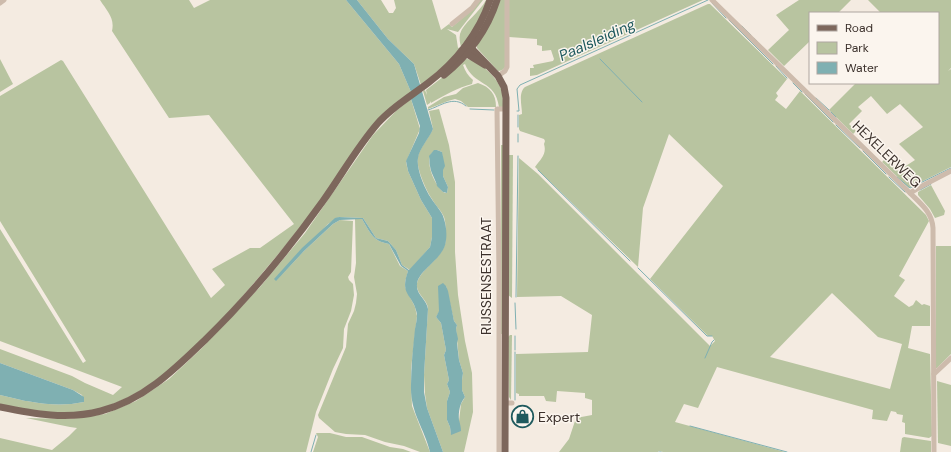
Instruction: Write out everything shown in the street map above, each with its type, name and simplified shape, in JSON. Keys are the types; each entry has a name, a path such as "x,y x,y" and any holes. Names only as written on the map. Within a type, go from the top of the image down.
{"main road":[{"path":"468,50 490,0"},
{"path":"0,407 44,415 73,416 101,411 126,402 151,388 170,373 199,346 253,290 306,225 368,135 386,116 406,99 427,84 468,50 487,25 496,0"},
{"name":"RIJSSENSESTRAAT","path":"468,50 498,76 505,91 509,403 506,452"}],"street":[{"path":"0,3 4,0"},
{"path":"452,24 472,8 478,0"},
{"path":"498,76 505,71 507,67 507,0"},
{"name":"HEXELERWEG","path":"712,0 928,211 933,226 934,452"},
{"name":"RIJSSENSESTRAAT","path":"499,452 497,109 506,109"},
{"path":"910,193 951,171"},
{"path":"934,374 951,358"}],"green space":[{"path":"100,0 189,0 194,8 210,0 346,0 399,64 411,92 399,100 316,208 248,290 192,350 151,384 128,397 105,407 79,412 66,413 39,411 0,404 0,395 31,402 52,404 73,404 84,402 82,395 73,390 0,363 0,349 72,376 113,395 122,387 0,341 0,229 83,363 86,361 0,221 0,96 61,60 63,61 211,298 225,285 212,269 250,248 260,248 294,224 209,115 169,118 112,31 113,26 111,18"},
{"path":"357,0 381,0 389,13 393,13 396,8 394,0 432,0 441,30 449,24 452,27 473,9 479,0 483,0 458,32 447,29 456,35 458,48 461,47 460,34 462,30 486,0 489,0 477,26 462,48 421,85 414,64 388,39"},
{"path":"498,0 505,0 505,67 498,71 477,48 477,44"},
{"path":"508,0 703,0 537,75 530,76 530,68 534,68 533,65 553,61 554,59 551,50 542,51 542,46 537,45 537,39 509,37"},
{"path":"799,0 851,0 839,12 809,12 809,42 784,66 768,50 789,30 776,15"},
{"path":"868,0 951,0 951,68 948,71 951,69 951,167 909,188 882,162 885,159 898,171 915,160 899,144 923,127 900,104 887,114 871,96 858,107 862,111 849,124 856,131 853,134 829,110 855,84 939,84 939,12 880,12"},
{"path":"710,4 787,79 776,93 778,96 775,100 786,109 800,91 926,215 929,221 899,276 905,280 894,296 909,307 913,305 916,300 922,305 924,304 930,306 930,326 912,326 908,348 930,354 932,436 929,438 905,434 905,423 902,422 903,415 897,414 896,412 891,411 887,421 872,419 873,410 717,367 698,408 684,404 675,422 785,452 559,452 569,439 576,418 592,415 592,400 585,398 585,393 557,391 556,402 546,401 544,396 519,396 519,394 516,393 516,354 588,352 592,315 561,296 517,297 519,158 538,174 710,346 715,341 712,336 708,336 650,279 723,186 669,134 643,208 638,267 535,167 544,154 545,141 544,139 520,131 519,129 519,115 522,114 521,96 525,87","holes":["832,293 878,337 902,344 890,389 770,357"]},
{"path":"0,59 13,84 0,92"},
{"path":"466,59 477,62 497,81 502,92 503,108 499,107 497,98 489,87 474,76 465,64 463,65 468,75 473,80 472,84 456,89 431,103 430,101 427,105 423,91 425,90 427,95 426,90"},
{"path":"478,83 492,92 495,98 496,107 468,107 461,101 455,99 428,109 428,107 444,97 456,94 463,88"},
{"path":"411,99 420,129 406,162 408,171 421,200 432,218 432,237 430,247 410,270 402,265 396,250 388,241 376,238 363,218 339,217 328,224 277,280 304,251 333,224 340,220 353,221 351,272 348,277 353,284 354,295 351,311 344,329 343,348 316,412 306,452 0,452 0,438 52,450 77,428 26,418 70,419 105,414 136,401 169,379 201,349 260,287 305,233 373,135 396,111"},
{"path":"439,109 449,145 455,182 455,252 458,295 465,341 472,373 473,412 464,452 443,452 427,408 425,394 424,375 428,308 417,287 421,275 441,252 445,245 446,238 446,225 444,217 427,190 417,160 419,152 433,129 429,111","holes":["437,150 442,152 443,176 448,187 447,193 441,190 437,185 429,164 432,153","446,286 454,321 457,325 456,329 459,360 463,373 462,390 465,397 461,404 459,421 451,434 447,420 447,401 450,392 447,384 449,380 444,355 446,350 441,323 436,317 439,312 439,291"]},
{"path":"501,145 504,145 503,334 501,334"},
{"path":"509,155 513,155 512,298 508,295"},
{"path":"931,185 945,211 944,215 935,218 930,209 918,195 918,192"},
{"path":"355,219 362,219 375,238 383,243 389,244 400,266 408,271 405,287 415,307 417,316 411,369 412,406 430,452 420,452 365,435 335,432 319,418 318,415 346,347 348,324 356,303 357,294 354,277 356,263"},
{"path":"936,246 951,246 951,354 937,368 936,368"},
{"path":"512,335 511,400 509,397 508,337"},
{"path":"937,381 951,385 951,446 938,443"},
{"path":"316,433 330,433 346,437 362,437 390,447 411,452 313,452 318,437"},
{"path":"904,437 931,441 931,452 900,452 902,438"}],"water":[{"path":"346,0 357,0 388,39 414,64 433,129 419,154 418,168 426,190 443,216 446,227 446,238 441,253 421,274 418,280 417,288 428,309 424,392 427,408 443,452 430,452 415,412 411,395 411,371 417,314 413,302 406,290 405,285 408,271 401,266 389,244 383,243 375,238 362,219 340,220 333,224 304,251 276,281 274,279 302,248 335,218 339,217 363,218 376,238 388,241 396,250 402,265 409,270 430,247 432,237 432,218 421,200 408,171 406,161 419,133 420,126 411,99 411,92 399,64"},
{"path":"434,150 442,152 445,166 443,176 448,187 447,193 443,192 437,186 431,172 429,156"},
{"path":"443,283 448,291 454,321 457,325 456,329 459,360 463,373 462,390 465,397 459,411 461,431 451,435 447,420 447,401 450,392 447,384 449,380 444,355 446,350 441,323 436,317 439,311 438,286"},
{"path":"0,363 73,390 84,397 84,402 73,404 52,404 31,402 0,395"}],"waterway":[{"name":"Paalsleiding","path":"517,111 519,111 517,89 520,85 708,0"},
{"path":"712,3 726,18"},
{"path":"729,20 773,64"},
{"path":"742,26 751,35"},
{"path":"754,38 757,41"},
{"path":"600,59 642,102"},
{"path":"776,66 787,78"},
{"path":"793,83 802,92"},
{"path":"805,94 833,122"},
{"path":"816,98 829,110"},
{"name":"Paalsleiding","path":"428,110 452,101 456,101 466,106"},
{"name":"Paalsleiding","path":"470,109 494,110"},
{"path":"831,112 836,117"},
{"path":"518,115 518,127"},
{"path":"836,125 860,148"},
{"path":"518,134 518,142"},
{"path":"863,151 886,174"},
{"path":"516,297 518,156"},
{"path":"897,177 910,188 951,168"},
{"path":"538,170 630,261"},
{"path":"889,177 905,192"},
{"path":"920,190 931,184"},
{"path":"638,268 707,336 712,336"},
{"path":"515,303 516,329"},
{"path":"515,336 515,350"},
{"path":"705,358 714,340"},
{"path":"515,352 515,400"},
{"path":"690,426 787,452"},
{"path":"311,452 316,435"}],"place":[{"name":"Expert","path":"523,417"}]}
